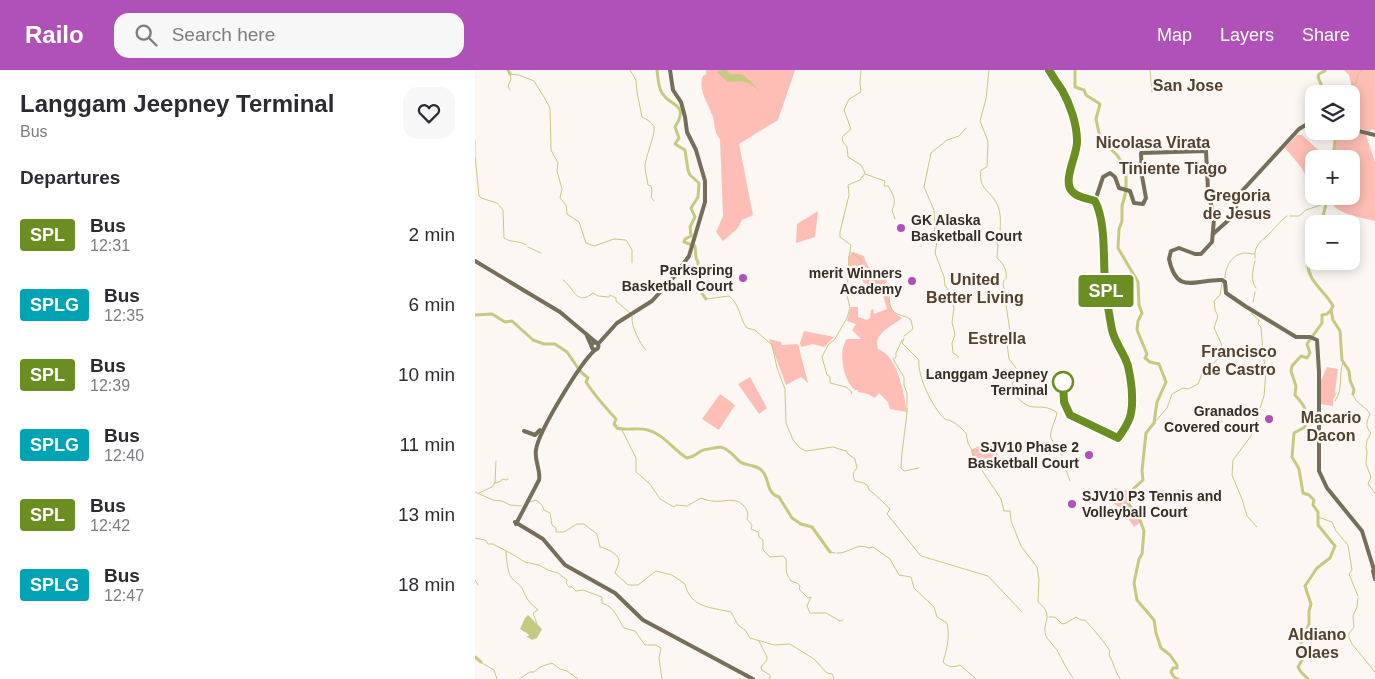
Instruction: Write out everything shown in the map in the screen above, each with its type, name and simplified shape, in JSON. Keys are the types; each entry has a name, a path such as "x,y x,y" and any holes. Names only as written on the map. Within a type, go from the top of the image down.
{"main road":[{"path":"524,431 533,435 537,434 595,346 618,323 652,302 687,259 705,202 706,186 696,150 687,134 681,102 673,90 670,70"},
{"path":"1049,70 1068,102 1076,132 1077,145 1071,168 1070,188 1072,192 1083,198 1095,201 1103,177 1108,173 1113,174 1119,188 1129,191 1134,203 1139,204 1145,201 1141,153 1206,151 1208,190 1214,219 1214,232 1211,244 1201,254 1195,254 1179,248 1171,252 1169,261 1174,276 1177,280 1186,282 1223,280 1227,293 1252,310 1297,338 1309,336 1316,340 1318,471 1322,483 1361,532 1375,579"},
{"path":"1214,232 1232,217 1241,194 1254,178 1300,127 1305,125"},
{"path":"1360,131 1374,134"},
{"path":"1360,132 1374,134"},
{"path":"475,262 563,314 595,346"},
{"path":"536,446 543,428 579,369"},
{"path":"540,430 536,446 539,477 516,523 544,538 563,562 610,588 644,618 753,679"},
{"path":"1370,560 1375,573"}],"shaded area":[{"path":"706,70 795,70 778,120 739,144 753,215 742,220 737,229 723,241 716,232 723,216 720,139 702,92 701,86"},
{"path":"727,70 730,74 744,76 760,92 745,82 728,82 717,72"},
{"path":"1344,70 1375,70 1375,131 1373,129 1369,131 1360,128 1360,85 1351,85 1349,75"},
{"path":"1360,133 1366,135 1375,162 1375,221 1360,217 1360,215 1351,215 1343,212 1334,206 1360,205 1360,150 1334,150 1335,140 1360,140"},
{"path":"1297,135 1302,135 1305,140 1318,150 1305,150 1305,174 1285,148"},
{"path":"818,211 815,237 796,243 797,224"},
{"path":"853,252 864,256 870,268 887,281 883,286 891,307 902,318 880,335 877,343 878,349 891,359 899,376 907,412 890,409 888,402 879,393 875,398 858,392 858,390 851,386 845,374 842,358 844,344 847,339 861,339 852,330 856,324 847,321 851,307 858,307 858,317 867,320 870,318 871,310 873,309 874,314 887,309 879,289 866,285 858,276 856,265 849,267 848,257"},
{"path":"804,331 834,337 824,347 813,344 801,347 800,343"},
{"path":"769,339 781,342 782,345 798,344 808,383 801,377 786,385"},
{"path":"1327,367 1338,369 1333,406 1320,404 1320,383"},
{"path":"750,377 767,408 759,414 738,384"},
{"path":"720,394 735,405 719,430 702,419"},
{"path":"989,441 999,456 978,469 974,467 971,450"},
{"path":"1114,488 1129,491 1128,504 1141,522 1134,527 1122,509 1112,501 1115,500"},
{"path":"528,615 542,629 537,638 532,640 526,636 529,636 528,634 520,629"}],"waterway":[{"path":"508,70 510,74"},
{"path":"630,70 636,80 642,117 654,127 654,134 645,165 648,185 651,186 651,197 654,201"},
{"path":"657,70 662,93 680,109 679,119 675,127 679,138 675,144 685,150 690,175 699,183 698,197 691,208 695,217 690,227 691,236 685,239 684,242 695,246 698,262 698,288 706,299"},
{"path":"851,394 852,392 846,387 830,383 830,377 827,375 822,357 828,345 835,339 847,318 850,308 847,295 851,245 840,237 840,232 849,195 848,185 860,180 865,173 861,165 848,157 847,147 842,137 851,129 844,110 849,99 861,92 861,70"},
{"path":"989,70 986,99 980,121 988,141 987,167 981,170 981,181 994,199 1000,212 1000,234 995,238 995,241 998,245 997,258 1005,267 1006,279"},
{"path":"1075,70 1075,87 1084,90 1086,95 1100,104 1096,119 1099,133 1106,145 1117,155 1126,169 1126,191 1122,206 1118,248 1138,282 1139,305 1142,313 1138,321 1137,330 1147,354 1145,358 1150,362 1159,364 1166,382 1157,402 1154,423 1146,433 1142,471 1143,480 1131,492 1128,503 1140,520 1144,531 1142,554 1139,559 1134,583 1137,600 1154,620 1161,648 1170,655 1177,665 1177,668 1173,668 1171,672 1178,679"},
{"path":"1150,70 1152,92"},
{"path":"1321,85 1318,77 1324,70"},
{"path":"1352,85 1356,83 1361,70"},
{"path":"510,90 508,86 511,79 510,74 519,75 534,81 550,108 551,150 558,163 557,171 562,189 560,198 566,205 567,214 579,222 586,243 594,246 614,239 626,240 632,250 632,263"},
{"path":"958,358 953,353 952,343 955,335 952,322 954,308 951,293 945,286 944,277 935,253 937,242 932,236 935,229 934,210 924,187 931,153 947,140 959,136 966,128"},
{"path":"1334,150 1335,140"},
{"path":"475,141 475,154"},
{"path":"475,155 479,196 497,203 503,210 504,238 526,245"},
{"path":"865,174 885,181 884,186 888,186 894,198 892,210 895,219"},
{"path":"1290,216 1299,216 1306,210 1321,205"},
{"path":"1323,215 1326,205"},
{"path":"1255,258 1259,243 1287,216"},
{"path":"528,247 541,253"},
{"path":"850,252 861,259 862,274 884,285 889,294 890,305 893,311 911,320 913,329 904,336"},
{"path":"1225,278 1228,265 1237,255 1254,254"},
{"path":"1255,261 1253,278 1256,288"},
{"path":"1309,270 1313,280 1333,306 1331,310 1333,320 1340,331 1342,360 1349,371 1354,390 1353,394"},
{"path":"563,280 579,297 587,297 593,293 598,296 609,297 610,295 616,298 616,301 630,313"},
{"path":"1004,280 1003,285 1006,294 1010,331 1007,343 1009,359 1019,374 1012,384 1011,390 1027,405 1049,408 1057,413 1051,435 1062,456"},
{"path":"1154,423 1167,408 1172,394 1183,388 1188,389 1198,384 1202,374 1220,357 1221,343 1214,328 1218,316 1214,301 1220,295 1222,283"},
{"path":"1253,302 1255,292"},
{"path":"706,299 729,296 733,299 747,328 755,330 772,345 777,368 785,389 786,423 793,440 800,448 806,451 833,447 846,451 855,459 857,468 853,474 855,481 868,486 869,490 890,509 887,514 921,556 988,576 1022,612"},
{"path":"1308,679 1298,667 1305,655 1300,646 1309,624 1311,604 1305,586 1317,568 1330,558 1335,546 1318,525 1318,512 1313,505 1314,500 1309,495 1303,493 1299,469 1292,457 1294,433 1305,427 1306,416 1304,406 1295,395 1296,386 1291,371 1292,366 1301,356 1307,358 1310,353 1307,344 1322,323 1322,315 1327,314 1331,310"},
{"path":"1252,312 1259,320 1258,324 1261,327 1263,352"},
{"path":"475,315 492,314 505,322 512,321 533,340 544,344 555,344 567,352 578,368"},
{"path":"632,317 636,335 646,350"},
{"path":"904,338 902,343 919,360 920,374 926,391 939,413 966,433 975,463 1001,499 1004,511 1010,511 1011,521 1021,546 1037,567 1039,579 1038,602 1044,607 1047,616 1045,633 1073,678"},
{"path":"902,340 896,357 893,359 904,377 907,393 907,413 901,468 904,471 919,468"},
{"path":"1257,527 1247,516 1232,475 1233,460 1251,436 1264,396 1266,371 1263,354"},
{"path":"1335,401 1340,387 1343,362"},
{"path":"580,371 588,378 586,382 616,419 614,424 617,428 644,429 654,432 687,458 704,450 724,448 742,463 761,470 765,475 770,490 779,497 792,518 801,524 812,527 830,552"},
{"path":"1353,394 1356,400 1370,414 1367,424 1371,433 1367,440 1366,464 1371,477 1368,484 1375,493"},
{"path":"622,430 636,458 636,472 650,484 660,499 674,507 676,505 687,506 701,498 711,501 732,500 740,502 747,510 747,519 752,525 751,529 758,532 759,537 763,540 763,550 770,557 783,556 786,559 787,573 791,581 797,583 800,586 799,589 808,598 811,597 807,606 810,613 826,613 840,621 843,620"},
{"path":"1062,459 1070,481"},
{"path":"479,493 492,487 495,483 496,461"},
{"path":"494,483 508,479"},
{"path":"475,492 493,500 521,506"},
{"path":"530,502 536,500 542,505 544,510 550,513 552,525 556,528 556,532 564,532 577,524 584,524 597,534 600,547 617,556 619,562 615,573 628,585 638,585 656,571 672,575 685,584 688,592 697,602 731,612 738,625 745,630 750,638 774,645 790,644 814,659 827,673 832,674 834,679"},
{"path":"1318,517 1332,522 1336,531 1348,545 1352,570 1349,574 1358,596"},
{"path":"475,538 485,540 488,544 493,544 525,562 539,565 558,573 567,580 566,583 569,587 576,591 583,590 602,597 602,603 613,610 624,628 635,631 645,645 656,645 661,648 659,658 662,679"},
{"path":"837,553 860,546 873,547 890,559 899,575 911,577 914,588 934,607 937,617 947,623 948,643 943,662 951,666 960,665 976,679"},
{"path":"506,551 510,575 538,610 533,613 537,624"},
{"path":"830,552 835,553"},
{"path":"475,580 478,585"},
{"path":"1358,598 1353,616 1354,627 1348,635 1352,644 1375,672"},
{"path":"1049,617 1055,617 1062,624 1076,617 1085,620 1110,651 1109,655 1120,679"},
{"path":"759,641 767,657 767,660 761,667 762,670 770,675 770,679"},
{"path":"475,657 481,662"},
{"path":"482,663 494,670 497,679"},
{"path":"519,679 540,667 552,663 578,679"}],"bus line":[{"name":"SPL","path":"1049,70 1068,102 1076,132 1077,145 1069,177 1070,188 1072,192 1083,198 1095,201 1098,209 1103,239 1105,280 1112,331 1127,364 1132,390 1130,421 1118,438 1071,417 1065,408 1063,381"}],"place":[{"name":"GK Alaska Basketball Court","path":"901,228"},
{"name":"Parkspring Basketball Court","path":"743,278"},
{"name":"merit Winners Academy","path":"912,281"},
{"name":"Langgam Jeepney Terminal","path":"1063,382"},
{"name":"Granados Covered court","path":"1269,419"},
{"name":"SJV10 Phase 2 Basketball Court","path":"1089,455"},
{"name":"SJV10 P3 Tennis and Volleyball Court","path":"1072,504"}],"district":[{"name":"San Jose","path":"1188,85"},
{"name":"Nicolasa Virata","path":"1153,142"},
{"name":"Tiniente Tiago","path":"1173,168"},
{"name":"Gregoria de Jesus","path":"1237,204"},
{"name":"United Better Living","path":"975,288"},
{"name":"Estrella","path":"997,338"},
{"name":"Francisco de Castro","path":"1239,360"},
{"name":"Macario Dacon","path":"1331,426"},
{"name":"Aldiano Olaes","path":"1317,643"}]}
